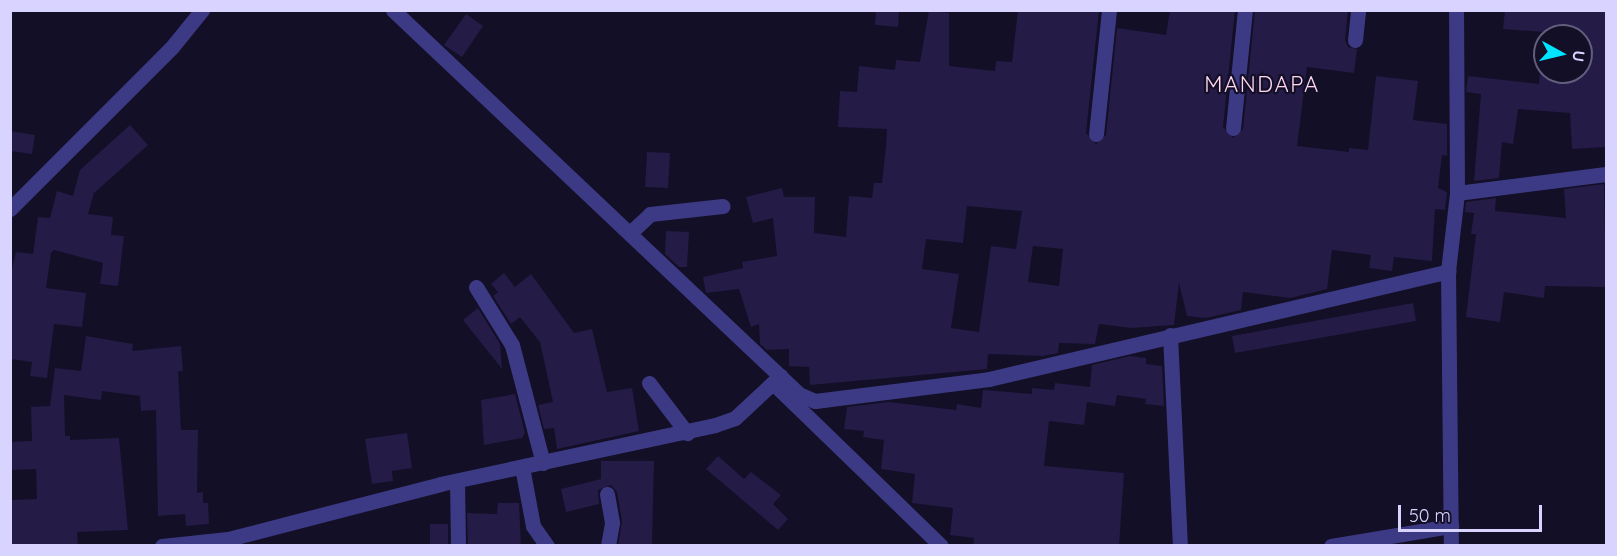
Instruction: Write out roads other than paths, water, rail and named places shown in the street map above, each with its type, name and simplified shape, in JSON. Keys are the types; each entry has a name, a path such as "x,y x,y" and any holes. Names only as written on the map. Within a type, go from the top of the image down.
{"street":[{"path":"10,209 172,47 202,10"},
{"path":"393,10 631,232 773,383 941,546"},
{"path":"1096,134 1109,10"},
{"path":"1233,128 1245,10"},
{"path":"1355,40 1358,10"},
{"path":"1451,546 1448,271 1456,193 1456,10"},
{"path":"1456,193 1606,174"},
{"path":"631,232 650,214 723,206"},
{"path":"773,383 815,401 989,379 1448,271"},
{"path":"477,287 512,345 543,463"},
{"path":"1170,335 1180,546"},
{"path":"649,382 687,433"},
{"path":"162,546 227,542 457,481 687,433 735,417 773,383"},
{"path":"522,467 533,526 547,546"},
{"path":"457,481 458,546"},
{"path":"607,494 612,523 608,546"},
{"path":"1331,546 1451,526"}],"district":[{"name":"MANDAPA","path":"1262,85"}]}
